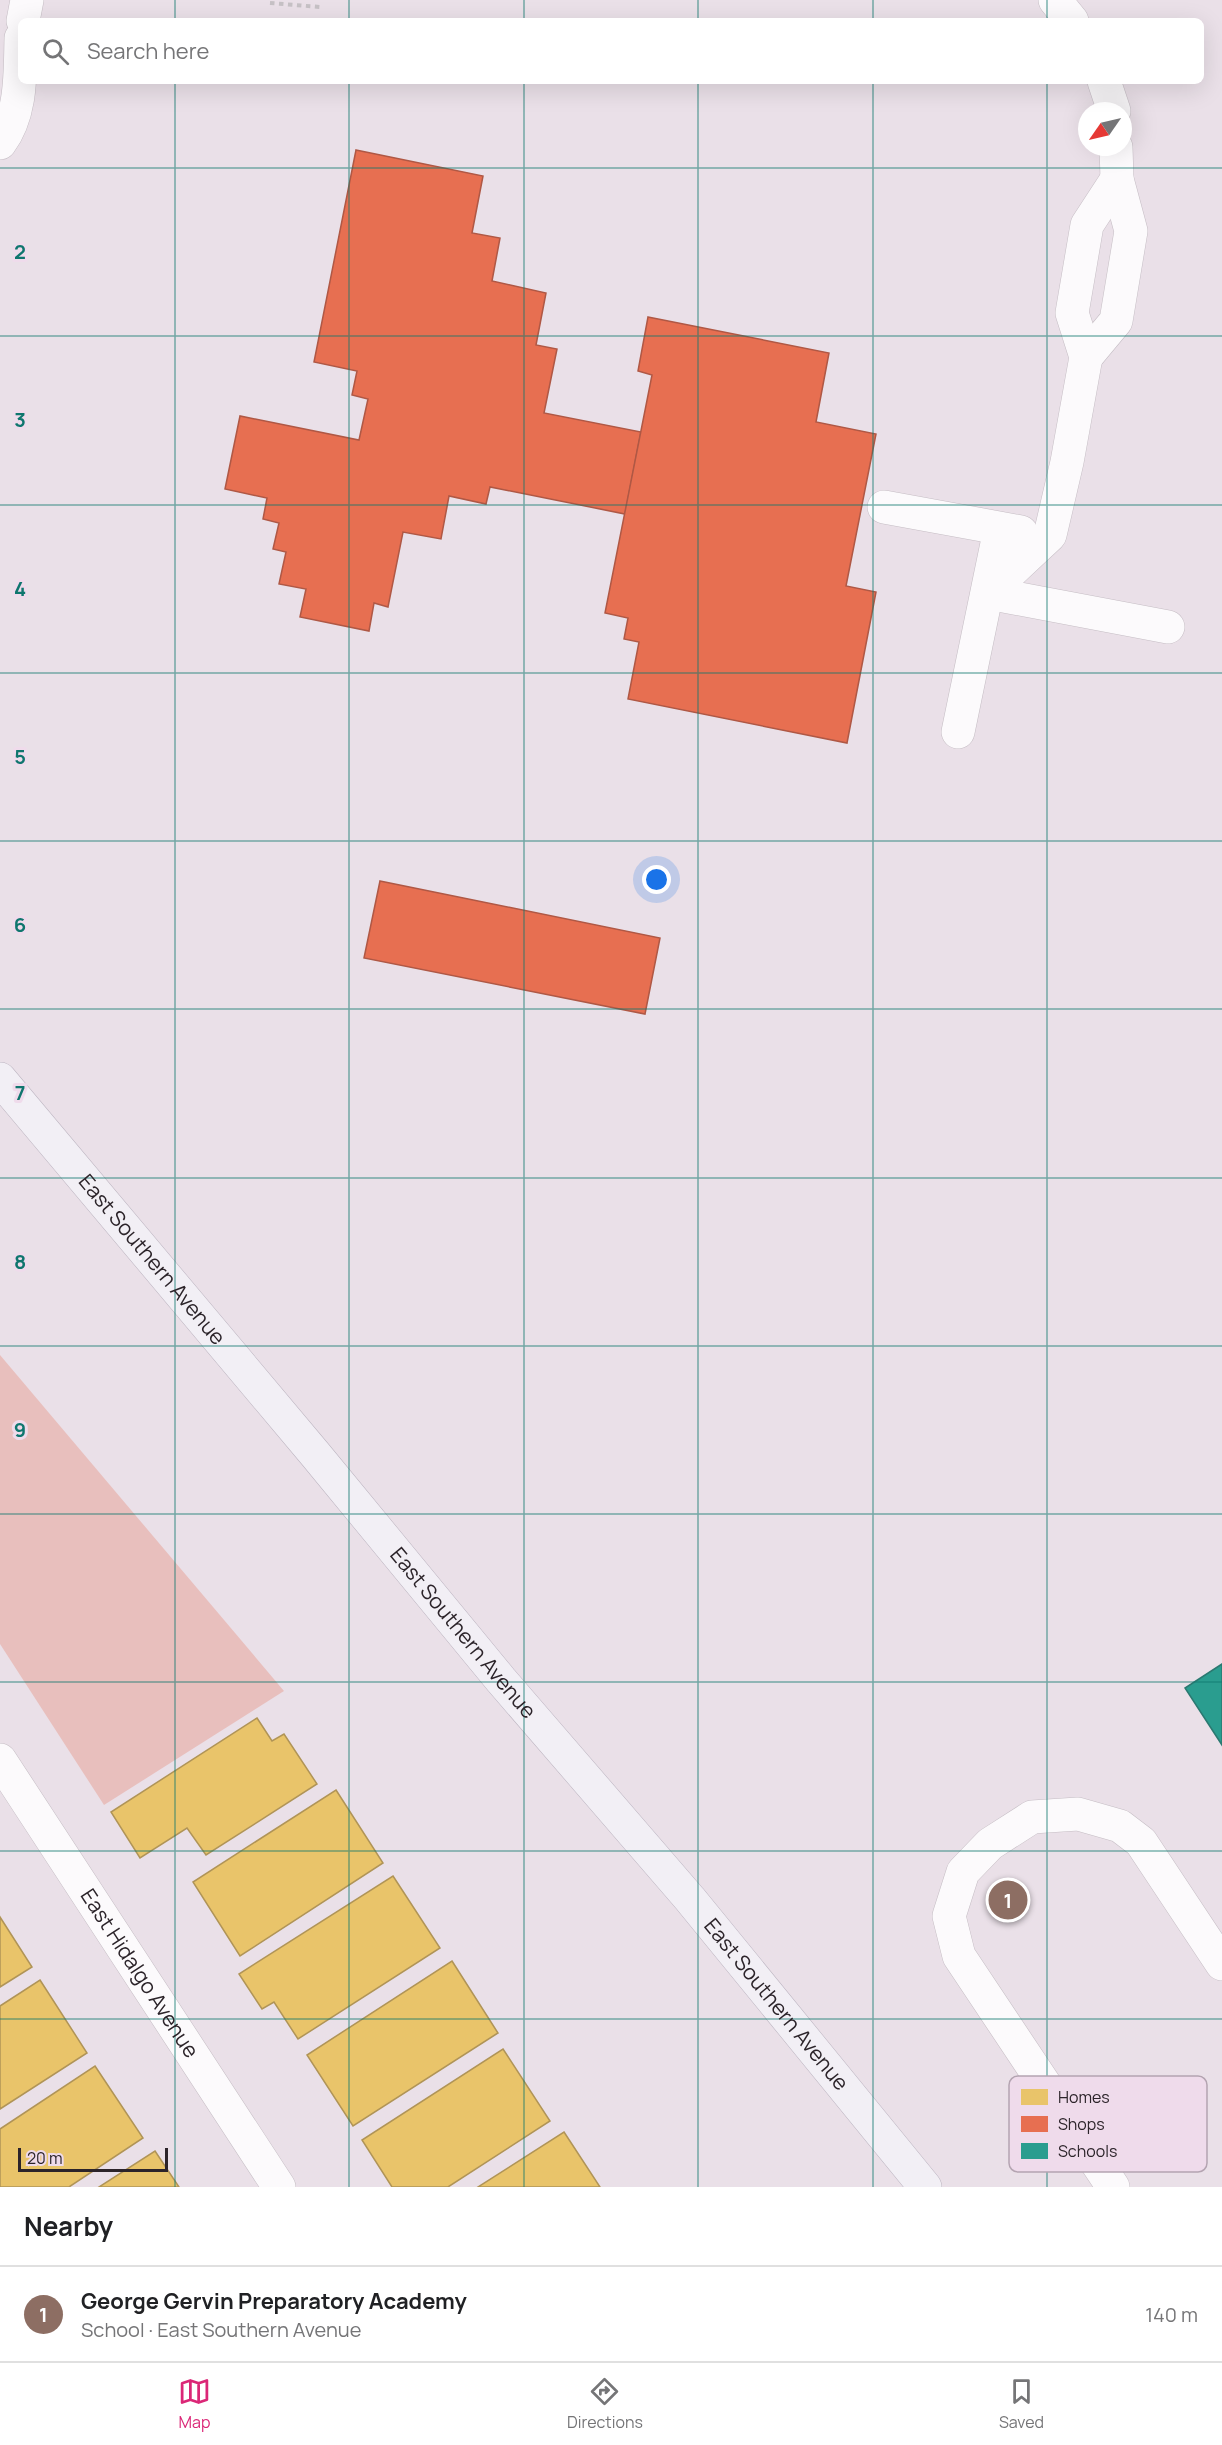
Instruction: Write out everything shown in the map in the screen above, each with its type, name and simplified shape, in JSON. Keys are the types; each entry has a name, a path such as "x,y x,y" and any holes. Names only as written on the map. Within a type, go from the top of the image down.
{"main road":[{"name":"East Southern Avenue","path":"0,1079 315,1454 501,1680 690,1899 925,2187"}],"street":[{"path":"24,18 27,0"},
{"path":"1055,0 1070,18"},
{"path":"0,143 9,131 19,84"},
{"path":"1105,84 1111,102"},
{"path":"1086,357 1116,321 1131,231 1117,179 1116,156"},
{"path":"988,593 1050,535 1067,462 1086,357 1072,313 1087,225 1117,179"},
{"path":"884,507 1000,529 1050,535"},
{"path":"958,732 1000,529"},
{"path":"988,593 1168,627"},
{"name":"East Hidalgo Avenue","path":"0,1760 279,2187"},
{"path":"1039,2076 959,1956 949,1916 963,1872 990,1844 1032,1817 1078,1814 1120,1826 1141,1842 1222,1964"},
{"path":"1103,2172 1113,2187"}],"path":[{"path":"270,3 320,7"}],"shaded area":[{"path":"0,1355 284,1691 104,1805 0,1644"}],"building: Homes":[{"path":"257,1718 272,1741 284,1734 317,1784 206,1855 187,1828 140,1858 111,1812"},
{"path":"336,1790 383,1863 240,1956 193,1882"},
{"path":"393,1876 440,1948 298,2039 274,2002 262,2009 239,1974"},
{"path":"0,1917 32,1967 0,1987"},
{"path":"452,1961 498,2033 353,2126 307,2055"},
{"path":"40,1980 87,2053 0,2109 0,2006"},
{"path":"503,2049 550,2121 448,2187 392,2187 362,2140"},
{"path":"95,2066 143,2138 69,2187 0,2187 0,2129"},
{"path":"564,2132 600,2187 478,2187"},
{"path":"155,2151 179,2187 99,2187"}],"building: Shops":[{"path":"356,150 483,176 472,233 500,238 492,281 546,293 536,345 557,349 544,413 641,432 625,514 490,487 486,504 449,496 441,539 403,532 388,607 374,603 369,631 300,617 306,589 279,584 286,552 273,549 279,523 263,519 267,498 225,489 240,416 359,440 368,399 352,395 357,371 314,362"},
{"path":"648,317 829,353 816,422 876,434 846,586 876,592 847,743 628,699 639,642 624,639 628,618 605,613 652,375 638,371"},
{"path":"380,881 660,938 645,1014 364,958"}],"building: Schools":[{"path":"1222,1664 1222,1745 1185,1688"}],"place":[{"name":"George Gervin Preparatory Academy","path":"1008,1900"}]}
